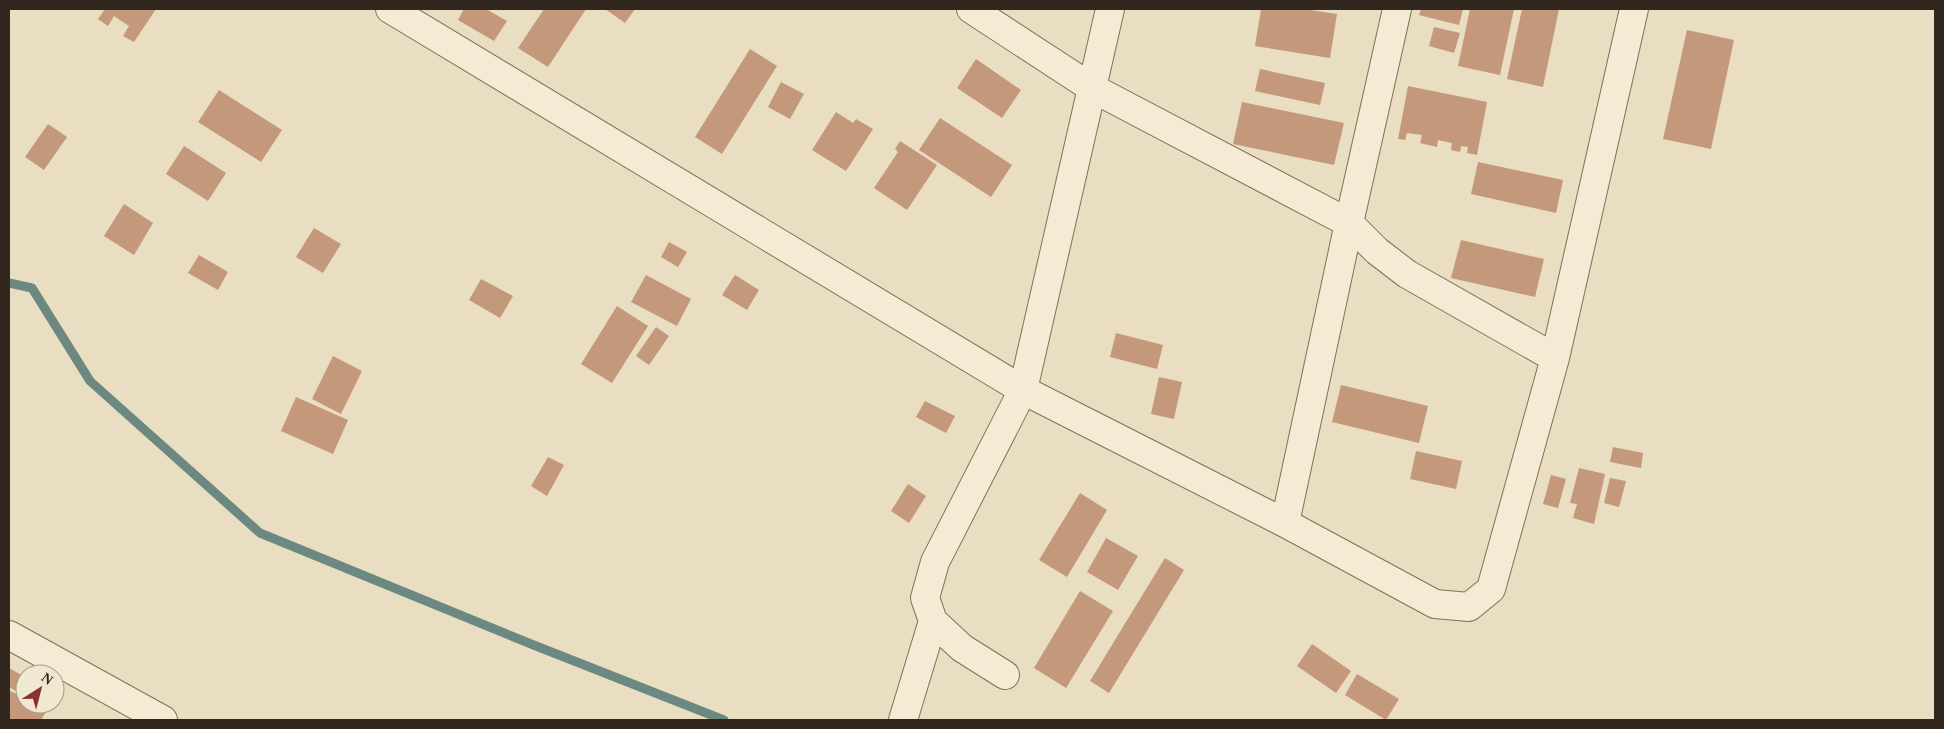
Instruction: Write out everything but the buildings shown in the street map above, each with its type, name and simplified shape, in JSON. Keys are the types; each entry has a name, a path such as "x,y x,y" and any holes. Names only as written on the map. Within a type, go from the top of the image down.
{"street":[{"path":"390,9 1023,390 1285,523 1435,604 1469,607 1491,589 1556,358 1634,9"},
{"path":"971,9 1092,88 1349,223 1377,251 1407,274 1556,358"},
{"path":"1005,675 962,648 933,621 925,598 935,562 1023,390 1110,9"},
{"path":"1285,523 1349,223 1398,9"},
{"path":"903,720 933,621"},
{"path":"9,636 163,720"}],"waterway":[{"path":"9,283 32,288 90,381 260,533 531,644 724,720"}]}
